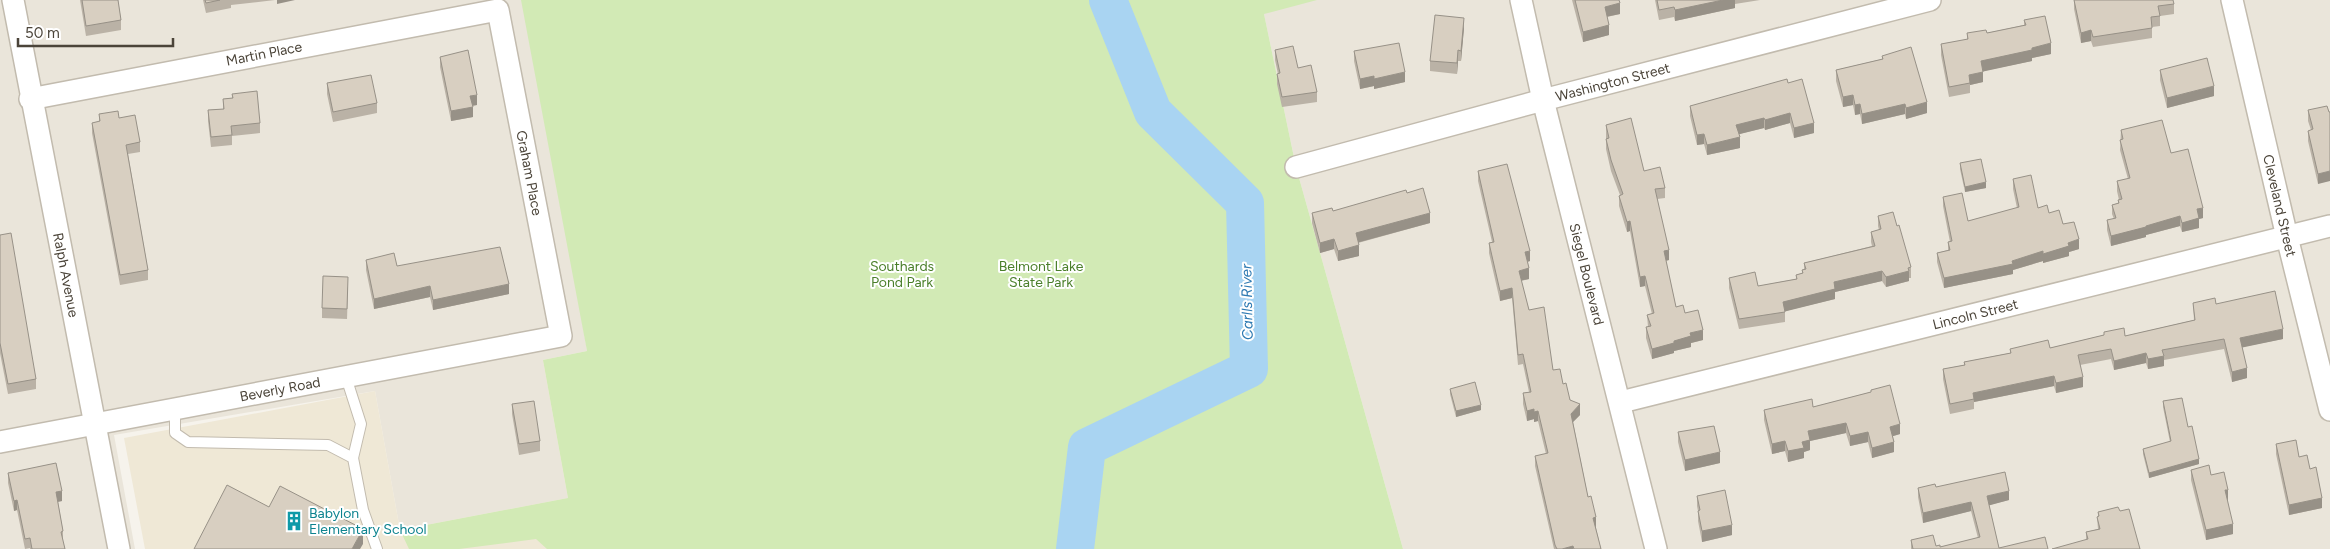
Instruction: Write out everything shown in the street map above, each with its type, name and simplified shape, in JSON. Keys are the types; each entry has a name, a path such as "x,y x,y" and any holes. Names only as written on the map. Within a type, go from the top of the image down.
{"street":[{"name":"Ralph Avenue","path":"13,0 30,98 96,424 119,549"},
{"name":"Siegel Boulevard","path":"1521,0 1543,100 1621,402 1656,549"},
{"name":"Washington Street","path":"1296,167 1543,100 1930,0"},
{"name":"Cleveland Street","path":"2232,0 2330,410"},
{"name":"Martin Place","path":"30,98 498,10"},
{"name":"Graham Place","path":"498,10 561,336"},
{"name":"Lincoln Street","path":"1621,402 2330,226"},
{"name":"Beverly Road","path":"0,442 561,336"}],"lane":[{"path":"346,377 361,424 353,458 363,510 377,549"},
{"path":"174,410 175,433 188,442 328,445 353,458"}],"shaded area":[{"path":"0,0 530,0 587,351 543,360 568,498 400,530 375,391 114,435 135,549 0,549"},
{"path":"1261,0 2330,0 2330,549 1403,549 1296,167"},
{"path":"773,316 810,549 145,549 124,438 375,391 400,530 568,498 543,360"}],"green space":[{"name":"Southards Pond Park","path":"521,0 1317,0 1264,14 1296,167 1403,549 547,549 536,539 459,549 409,549 400,530 568,498 543,360 587,351"}],"building":[{"path":"82,0 118,0 121,20 86,26"},
{"path":"205,0 220,0 206,3"},
{"path":"1575,0 1619,0 1620,3 1605,7 1609,25 1583,32"},
{"path":"1657,0 1723,0 1675,10 1674,7 1659,10"},
{"path":"2074,0 2173,0 2174,4 2158,6 2160,16 2151,17 2152,28 2093,37 2091,30 2081,33"},
{"path":"1435,15 1464,18 1461,51 1458,50 1457,63 1430,61"},
{"path":"2045,16 2051,43 2032,48 2032,50 1981,61 1983,72 1969,75 1970,83 1949,87 1941,44 1968,39 1967,33 1986,30 1987,33 2026,25 2024,20"},
{"path":"1399,43 1405,72 1374,79 1374,76 1360,79 1354,51"},
{"path":"1293,46 1298,68 1311,65 1317,92 1282,97 1277,74 1280,73 1275,50"},
{"path":"1911,47 1927,102 1906,108 1905,104 1862,114 1860,104 1855,105 1853,95 1843,97 1836,70 1883,59 1882,56"},
{"path":"468,50 477,95 470,96 473,107 451,111 440,57"},
{"path":"2207,58 2214,86 2167,98 2160,70"},
{"path":"371,75 377,103 333,112 327,83"},
{"path":"1787,79 1788,83 1802,79 1814,123 1794,128 1790,113 1736,125 1740,137 1707,145 1704,134 1697,135 1690,106"},
{"path":"257,91 260,123 231,126 232,135 211,137 208,110 224,109 223,99 233,98 232,94"},
{"path":"2327,106 2330,112 2330,171 2318,174 2308,131 2313,129 2308,110"},
{"path":"118,111 119,118 135,115 140,142 126,145 148,270 120,275 92,123 100,121 99,114"},
{"path":"1631,118 1644,171 1660,167 1665,188 1655,189 1669,250 1664,251 1676,307 1683,305 1685,313 1698,310 1703,330 1690,333 1691,336 1674,341 1674,343 1652,349 1646,327 1651,326 1647,315 1654,313 1645,276 1640,277 1630,221 1627,222 1619,196 1623,194 1606,139 1609,138 1606,125"},
{"path":"2162,120 2171,153 2188,149 2203,208 2197,209 2199,218 2182,223 2180,216 2111,236 2107,220 2116,218 2112,205 2119,203 2118,200 2122,199 2117,181 2130,178 2120,140 2123,139 2121,130"},
{"path":"1981,159 1986,182 1965,187 1960,163"},
{"path":"1507,164 1530,251 1525,252 1529,268 1519,271 1529,310 1544,307 1553,370 1560,369 1563,384 1566,383 1570,400 1580,404 1571,414 1588,497 1591,496 1596,517 1593,518 1601,549 1574,549 1573,546 1557,549 1555,545 1535,456 1548,453 1538,411 1534,412 1534,409 1527,411 1523,393 1531,392 1523,354 1518,355 1512,288 1500,291 1489,243 1494,242 1478,171"},
{"path":"2031,175 2038,208 2047,205 2049,213 2059,210 2063,224 2074,222 2079,239 2068,243 2069,246 2043,254 2043,251 2012,261 2013,264 1944,278 1937,253 1950,250 1948,242 1952,241 1943,197 1962,193 1968,221 2019,207 2013,179"},
{"path":"1423,188 1430,213 1356,233 1359,245 1338,251 1334,239 1320,243 1312,213 1332,208 1333,211 1406,190 1407,193"},
{"path":"1893,212 1897,226 1899,225 1911,267 1908,268 1909,271 1886,277 1882,271 1834,282 1835,289 1783,302 1785,312 1739,319 1729,278 1755,272 1758,286 1797,279 1796,275 1803,273 1802,270 1806,269 1804,263 1875,246 1871,232 1881,229 1878,216"},
{"path":"11,233 36,379 8,384 0,343 0,235"},
{"path":"500,247 509,284 433,300 430,286 374,299 366,260 394,253 397,266"},
{"path":"323,276 348,277 347,309 322,308"},
{"path":"2275,291 2283,329 2240,338 2247,368 2232,372 2224,339 2162,350 2164,356 2148,359 2146,353 2114,361 2111,349 2078,355 2083,377 2056,383 2054,376 1973,393 1974,399 1950,404 1943,369 1965,365 1964,362 2011,353 2010,349 2048,340 2050,348 2104,335 2104,332 2124,328 2125,336 2195,320 2193,303 2215,298 2216,304"},
{"path":"1475,382 1481,405 1456,411 1450,389"},
{"path":"1890,385 1900,424 1890,427 1894,442 1872,448 1868,432 1850,436 1846,423 1808,431 1810,440 1802,442 1804,448 1788,451 1785,441 1772,444 1764,410 1812,399 1813,407 1871,392 1871,390"},
{"path":"2182,398 2188,427 2192,426 2199,459 2149,473 2143,449 2171,441 2163,401"},
{"path":"534,401 540,441 519,444 512,404"},
{"path":"1714,426 1720,452 1685,460 1678,432"},
{"path":"2296,440 2299,457 2307,455 2310,469 2316,467 2322,498 2289,505 2276,444"},
{"path":"56,463 62,491 56,492 65,549 32,549 30,538 25,539 17,500 14,501 8,473"},
{"path":"2209,465 2211,475 2224,472 2228,490 2225,490 2233,524 2206,530 2191,470"},
{"path":"2005,472 2009,491 1987,496 1999,548 2045,537 2048,549 1913,549 1911,540 1933,535 1936,546 1940,545 1940,547 1980,537 1971,502 1923,513 1918,488 1935,484 1936,487"},
{"name":"Babylon Elementary School","path":"227,485 269,507 280,486 363,529 352,549 194,549"},
{"path":"1725,490 1732,525 1702,531 1697,496"},
{"path":"2118,507 2120,511 2129,509 2140,549 2052,549 2088,539 2086,532 2100,529 2097,517 2099,516 2098,512"}],"waterway":[{"name":"Carlls River","path":"1075,549 1087,447 1249,369 1245,203 1153,112 1108,0"}],"place":[{"name":"Babylon Elementary School","path":"294,521"}],"park label":[{"name":"Belmont Lake State Park","path":"1041,274"}]}
